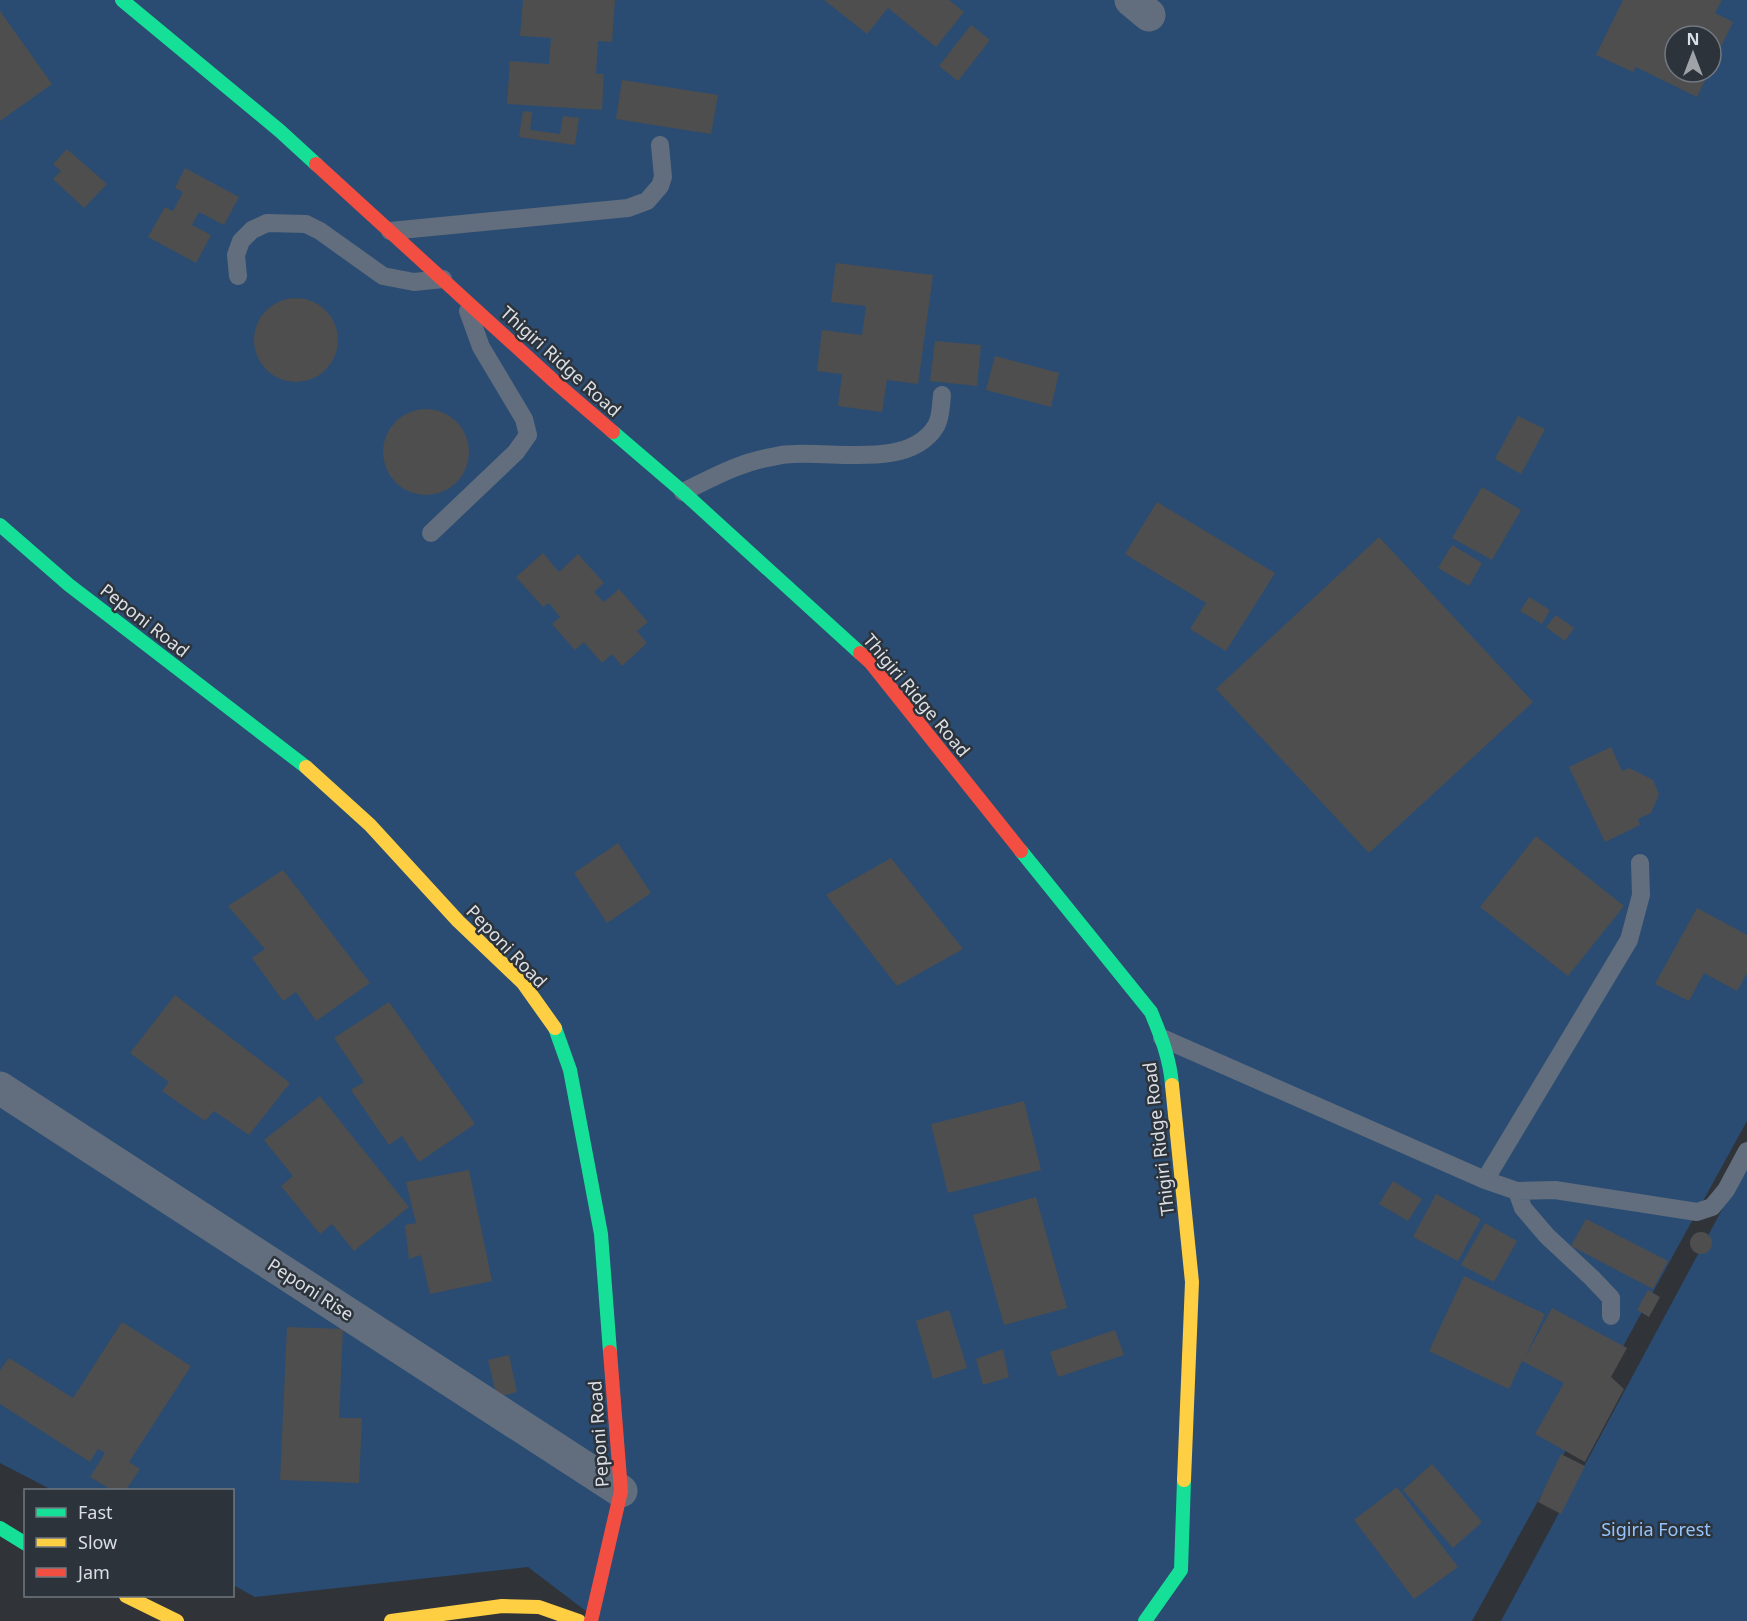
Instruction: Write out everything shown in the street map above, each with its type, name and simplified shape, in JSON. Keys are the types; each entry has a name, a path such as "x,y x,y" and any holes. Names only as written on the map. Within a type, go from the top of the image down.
{"street":[{"name":"Thigiri Ridge Road","path":"122,0 280,131 555,382 683,492 870,662 1151,1012 1162,1038 1171,1072 1192,1282 1181,1570 1145,1621"},
{"name":"Peponi Road","path":"0,525 69,585 304,765 370,825 458,921 523,983 553,1024 570,1070 601,1234 621,1491 591,1621"},
{"name":"Peponi Rise","path":"0,1088 621,1491"},
{"path":"0,1528 24,1543"},
{"path":"128,1597 177,1621"},
{"path":"391,1621 502,1606 539,1607 579,1621"}],"lane":[{"path":"390,231 628,208 647,201 660,186 663,177 660,145"},
{"path":"237,276 236,255 241,241 252,230 267,223 306,224 320,231 383,276 414,282 443,279"},
{"path":"431,533 516,452 528,435 524,419 481,347 464,298"},
{"path":"683,492 738,465 769,457 795,454 862,455 896,452 921,443 937,425 942,395"},
{"path":"1485,1180 1629,940 1641,896 1640,863"},
{"path":"1162,1038 1485,1180 1517,1191 1555,1190 1697,1212 1712,1207 1726,1190 1747,1151"},
{"path":"1517,1191 1523,1208 1547,1236 1611,1298 1611,1316"}],"green space":[{"path":"0,0 1747,0 1747,1121 1472,1621 599,1621 528,1567 255,1597 234,1586 234,1489 50,1489 0,1463"},
{"name":"Sigiria Forest","path":"1747,1163 1747,1621 1501,1621"}],"building":[{"path":"523,0 615,0 612,42 598,41 596,74 604,74 602,110 507,104 510,61 549,64 551,38 520,36"},
{"path":"824,0 949,0 964,12 936,47 888,8 867,34"},
{"path":"1623,0 1722,0 1715,13 1733,22 1723,42 1723,24 1663,24 1663,80 1636,67 1633,72 1596,55"},
{"path":"0,11 52,84 0,121"},
{"path":"971,25 990,40 958,81 939,66"},
{"path":"622,80 718,95 711,134 616,119"},
{"path":"1671,84 1703,84 1697,97"},
{"path":"523,111 532,112 530,130 560,134 563,116 579,118 575,145 519,137"},
{"path":"67,149 107,184 84,208 53,179 61,171 53,164"},
{"path":"185,168 239,197 224,225 199,212 192,225 211,235 196,263 148,237 165,207 173,211 183,192 175,188"},
{"path":"836,263 933,275 918,384 887,380 882,412 838,406 842,374 817,371 822,330 862,335 866,306 831,302"},
{"path":"296,298 312,301 326,310 335,324 338,340 335,356 326,370 312,379 296,382 280,379 266,370 257,356 254,340 257,324 266,310 280,301"},
{"path":"935,341 981,345 977,386 930,381"},
{"path":"995,356 1059,373 1051,407 986,390"},
{"path":"426,409 450,416 462,428 469,452 462,476 450,488 426,495 402,488 390,476 383,452 390,428 402,416"},
{"path":"1518,416 1545,429 1521,474 1495,459"},
{"path":"1482,487 1521,510 1492,560 1452,538"},
{"path":"1157,502 1275,573 1226,651 1190,629 1206,603 1125,554"},
{"path":"1379,537 1533,702 1369,853 1216,689"},
{"path":"1452,545 1482,563 1469,586 1438,568"},
{"path":"543,553 559,572 578,554 604,583 594,592 604,602 619,589 648,622 637,631 647,643 622,666 612,654 602,663 584,642 575,650 552,624 560,617 549,603 543,607 516,577"},
{"path":"1529,597 1550,610 1542,624 1520,611"},
{"path":"1556,615 1574,628 1565,641 1546,627"},
{"path":"1611,747 1622,771 1629,768 1653,780 1659,794 1651,813 1638,819 1640,825 1605,842 1569,767"},
{"path":"1536,836 1624,906 1568,976 1480,907"},
{"path":"618,843 651,893 607,923 574,873"},
{"path":"891,858 963,949 897,986 826,895"},
{"path":"283,870 370,983 316,1021 296,992 283,1001 252,958 265,949 228,906"},
{"path":"1697,908 1747,935 1747,973 1737,991 1704,973 1689,1001 1655,984"},
{"path":"175,995 290,1083 249,1135 214,1111 205,1121 162,1091 169,1082 130,1053"},
{"path":"389,1002 475,1124 419,1162 402,1136 389,1145 351,1090 364,1082 334,1038"},
{"path":"320,1096 409,1207 354,1251 332,1224 320,1234 281,1186 293,1176 264,1140"},
{"path":"1024,1101 1041,1170 948,1193 931,1124"},
{"path":"469,1170 492,1281 430,1294 421,1255 409,1259 405,1225 416,1223 406,1182"},
{"path":"1393,1181 1422,1199 1408,1221 1379,1204"},
{"path":"1436,1194 1481,1219 1458,1261 1413,1237"},
{"path":"1036,1197 1067,1308 1004,1325 973,1215"},
{"path":"1586,1219 1668,1261 1653,1289 1571,1246"},
{"path":"1485,1223 1517,1241 1494,1282 1461,1265"},
{"path":"1701,1232 1709,1235 1712,1243 1709,1251 1701,1254 1693,1251 1690,1243 1693,1235"},
{"path":"1464,1276 1545,1314 1525,1358 1552,1308 1627,1348 1611,1377 1624,1389 1585,1462 1535,1434 1564,1383 1522,1361 1509,1389 1429,1351"},
{"path":"1648,1290 1660,1297 1649,1317 1637,1310"},
{"path":"949,1310 967,1368 933,1379 916,1321"},
{"path":"122,1322 191,1366 129,1462 140,1469 127,1489 110,1489 90,1477 105,1453 98,1449 90,1462 0,1404 0,1370 9,1358 73,1398"},
{"path":"287,1327 343,1329 339,1418 362,1418 359,1483 280,1480"},
{"path":"1115,1330 1124,1355 1058,1377 1050,1352"},
{"path":"1003,1349 1009,1377 983,1385 976,1359"},
{"path":"509,1355 517,1392 497,1397 488,1360"},
{"path":"1561,1454 1585,1466 1561,1514 1538,1502"},
{"path":"1432,1464 1482,1522 1453,1548 1403,1490"},
{"path":"1397,1487 1458,1567 1414,1599 1354,1520"}],"traffic: fast":[{"path":"122,0 280,131 316,164"},
{"path":"613,432 683,492 860,653"},
{"path":"0,525 69,585 306,767"},
{"path":"1021,851 1151,1012 1162,1039 1172,1085"},
{"path":"555,1028 570,1070 601,1234 610,1352"},
{"path":"1145,1621 1181,1570 1184,1480"},
{"path":"0,1528 24,1543"}],"traffic: slow":[{"path":"306,767 370,825 458,921 523,983 555,1028"},
{"path":"1172,1085 1192,1282 1184,1480"},
{"path":"128,1597 177,1621"},
{"path":"391,1621 502,1606 539,1607 579,1621"}],"traffic: jam":[{"path":"316,164 613,432"},
{"path":"860,653 870,662 1021,851"},
{"path":"591,1621 621,1491 610,1352"}]}
